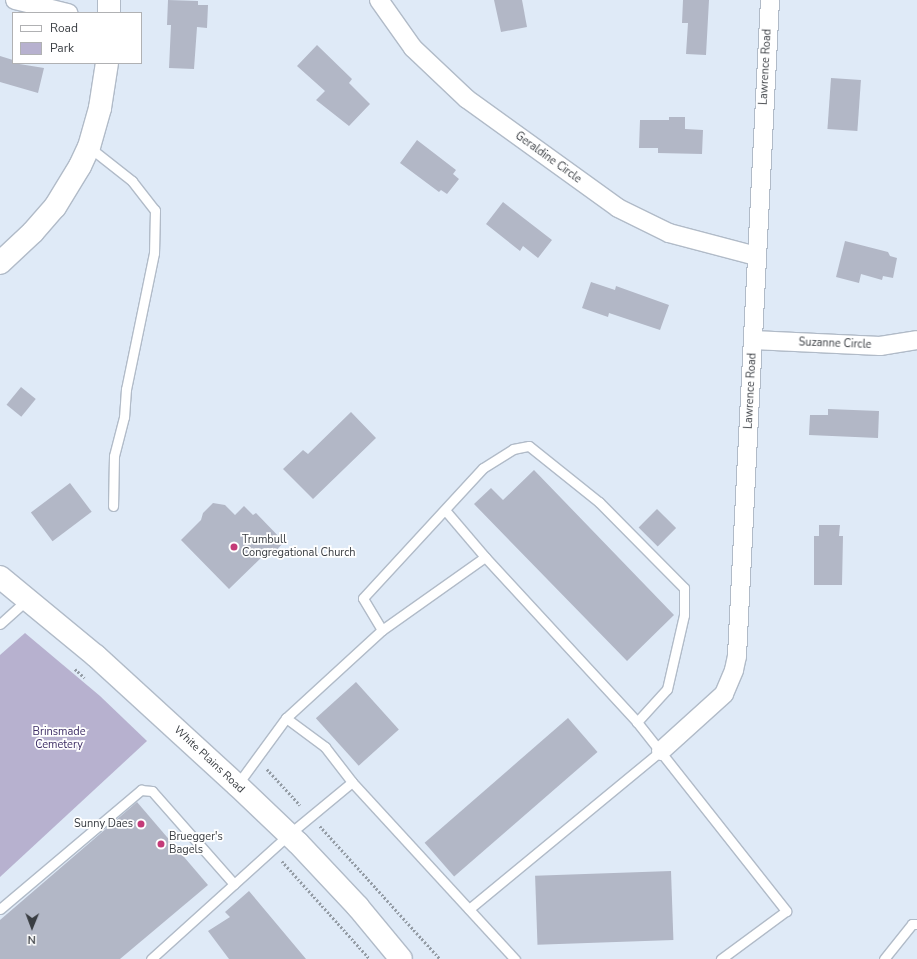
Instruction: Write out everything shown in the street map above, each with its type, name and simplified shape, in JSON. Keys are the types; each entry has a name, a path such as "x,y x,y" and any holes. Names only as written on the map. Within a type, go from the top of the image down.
{"main road":[{"path":"109,0 109,12"},
{"path":"0,263 33,232 55,207 70,183 89,147 100,108 107,64"},
{"name":"White Plains Road","path":"0,577 96,656 237,785 358,907 401,959"}],"street":[{"path":"15,0 64,12"},
{"name":"Geraldine Circle","path":"379,0 413,48 467,99 612,203 669,233 756,256"},
{"name":"Lawrence Road","path":"661,751 715,704 724,694 734,670 753,340 770,0"},
{"name":"Suzanne Circle","path":"753,340 880,346 917,340"}],"lane":[{"path":"89,147 132,181 155,210 154,253 126,389 124,417 114,456 113,506"},
{"path":"382,630 362,598 483,468 513,449 528,446 599,502 684,588 684,615 667,689 637,722"},
{"path":"445,510 485,556 637,722 786,911 721,959"},
{"path":"237,785 286,718 382,630 485,556"},
{"path":"0,624 28,599"},
{"path":"286,718 325,747 352,782 515,959"},
{"path":"469,909 661,751"},
{"path":"151,959 288,835 352,782"},
{"path":"0,909 141,790 152,791 234,884"},
{"path":"884,959 912,924 917,924"}],"path":[{"path":"70,665 88,680"},
{"path":"257,758 440,959"},
{"path":"272,850 370,959"}],"green space":[{"name":"Brinsmade Cemetery","path":"25,633 100,696 147,741 0,877 0,655"}],"building":[{"path":"168,0 198,1 198,5 208,5 207,28 197,27 194,69 169,68 171,25 167,25"},
{"path":"494,0 522,0 527,27 501,32"},
{"path":"683,0 709,0 706,55 686,54 688,23 682,23"},
{"path":"317,45 352,79 349,83 370,104 349,126 316,100 325,91 297,66"},
{"path":"0,56 12,60 12,64 44,68 38,93 0,82"},
{"path":"831,78 861,80 857,131 827,129"},
{"path":"669,117 685,117 685,129 703,130 702,154 658,153 658,148 639,148 640,120 669,120"},
{"path":"417,140 456,170 453,174 459,179 447,194 441,190 439,192 400,163"},
{"path":"503,202 552,240 538,258 523,246 520,251 486,224"},
{"path":"845,241 888,252 890,256 897,258 893,278 883,276 882,280 861,274 859,283 836,277"},
{"path":"591,282 615,290 616,286 669,305 660,330 609,313 608,317 582,308"},
{"path":"21,387 36,399 21,417 7,405"},
{"path":"828,409 879,411 878,438 809,435 810,415 828,415"},
{"path":"351,412 376,438 313,499 283,469 303,450 308,454"},
{"path":"534,470 674,615 627,661 474,504 491,488 503,500"},
{"path":"70,483 92,512 53,541 31,512"},
{"name":"Trumbull Congregational Church","path":"213,503 225,505 235,515 244,506 253,515 256,513 284,542 270,557 266,553 229,589 181,540 201,520 203,513"},
{"path":"657,509 676,528 658,546 639,527"},
{"path":"819,525 840,525 839,536 843,536 842,585 814,585 814,536 819,536"},
{"path":"356,682 399,730 359,766 316,718"},
{"path":"568,718 598,752 454,877 425,843"},
{"path":"137,802 208,885 120,959 0,959 0,920"},
{"path":"671,871 673,940 537,945 535,876"},
{"path":"249,891 306,959 229,959 208,931 230,917 225,912"}],"place":[{"name":"Trumbull Congregational Church","path":"234,547"},
{"name":"Sunny Daes","path":"141,824"},
{"name":"Bruegger's Bagels","path":"161,844"}]}
